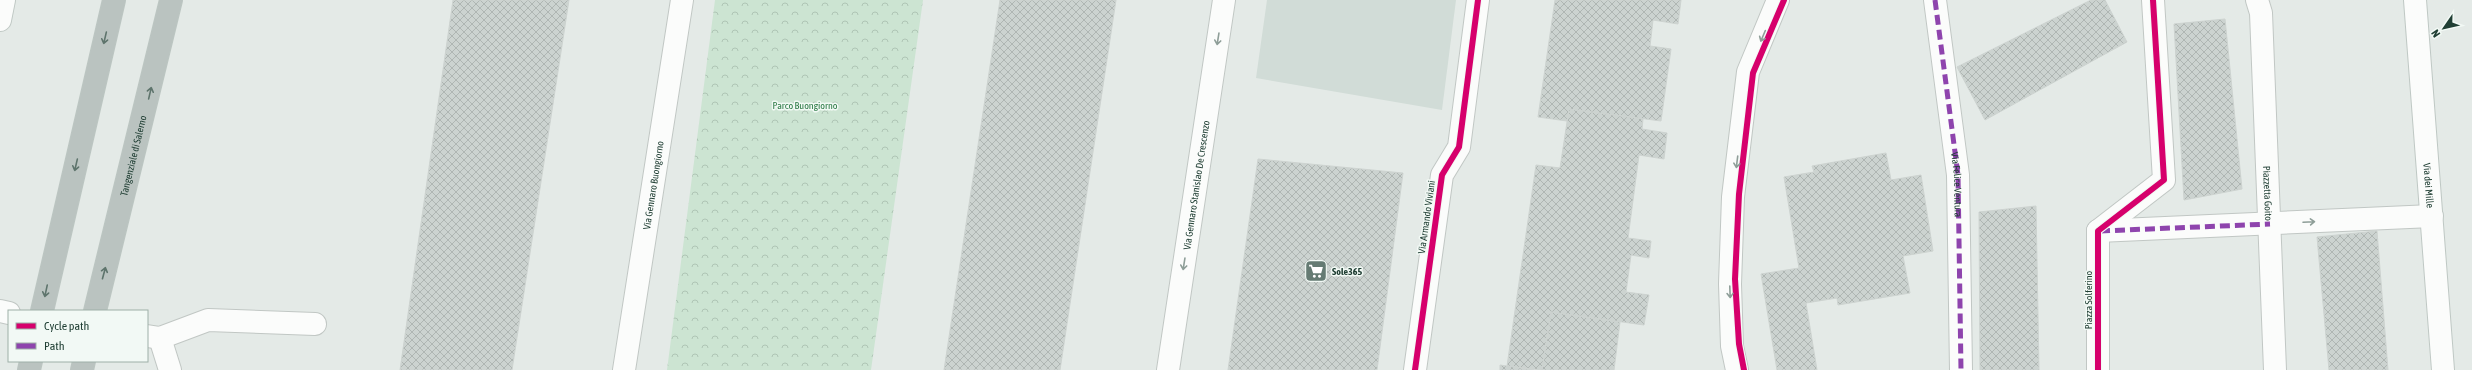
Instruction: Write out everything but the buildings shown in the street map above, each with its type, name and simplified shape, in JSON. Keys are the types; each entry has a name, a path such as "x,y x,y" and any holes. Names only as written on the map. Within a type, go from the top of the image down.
{"highway":[{"path":"42,310 114,0"},
{"name":"Tangenziale di Salerno","path":"95,310 172,0"}],"street":[{"path":"0,20 4,0"},
{"name":"Via Gennaro Buongiorno","path":"624,370 682,0"},
{"name":"Via Gennaro Stanislao De Crescenzo","path":"1168,370 1224,0"},
{"name":"Via Armando Viviani","path":"1415,370 1442,175 1459,147 1478,0"},
{"path":"1737,370 1732,346 1730,300 1733,196 1748,72 1778,0"},
{"name":"Via Felice Ventura","path":"1935,0 1958,175 1961,370"},
{"path":"2098,231 2164,180 2153,0"},
{"name":"Piazzetta Goito","path":"2257,0 2261,13 2270,224 2432,216"},
{"name":"Via dei Mille","path":"2414,0 2443,370"},
{"path":"2098,231 2270,224 2275,370"},
{"name":"Piazza Solferino","path":"2098,231 2098,370"},
{"path":"170,370 154,337 208,320 315,324"}],"shaded area":[{"path":"1267,0 1456,0 1442,110 1256,78"}],"green space":[{"name":"Parco Buongiorno","path":"715,0 923,0 871,370 667,370"}],"marked path":[{"path":"1935,0 1958,175 1961,370"},
{"path":"2100,231 2270,224"}],"cycle path":[{"path":"1415,370 1442,175 1459,147 1478,0"},
{"path":"1744,370 1739,344 1735,279 1739,194 1753,73 1784,0"},
{"path":"2098,370 2098,231 2164,180 2153,0"}],"place":[{"name":"Sole365","path":"1316,271"}]}
